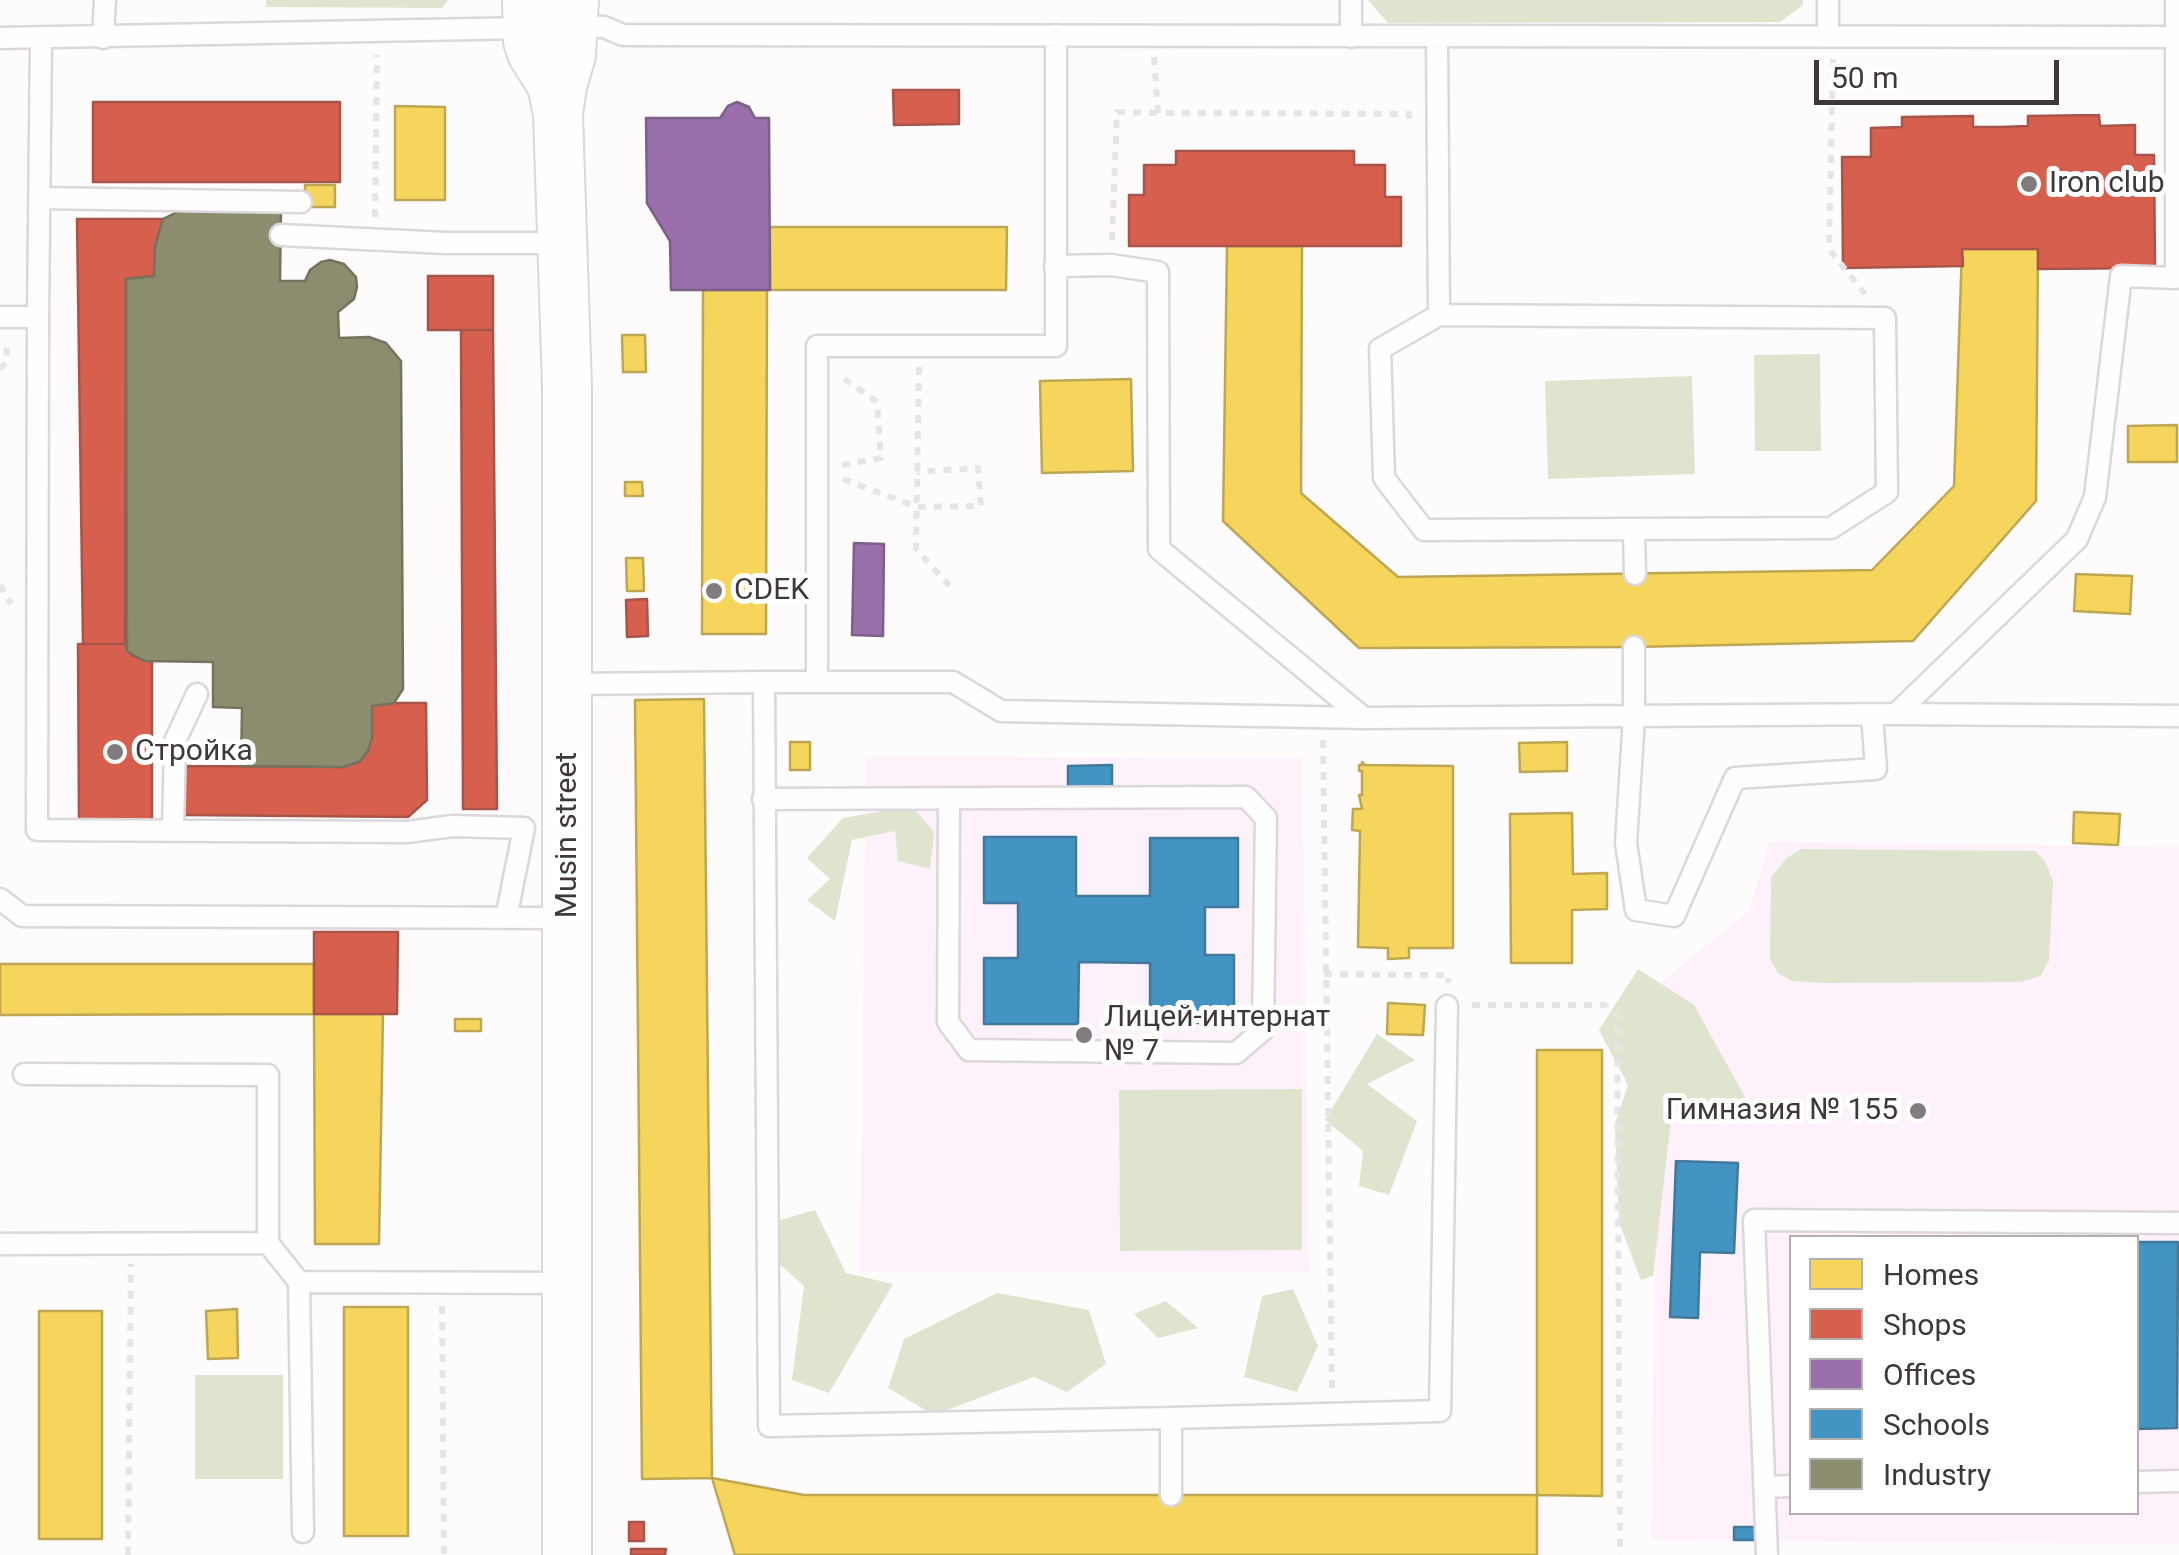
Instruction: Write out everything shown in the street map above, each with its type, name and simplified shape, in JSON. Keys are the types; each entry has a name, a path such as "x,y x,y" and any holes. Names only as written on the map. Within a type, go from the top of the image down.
{"street":[{"name":"Musin street","path":"558,114 574,13"},
{"name":"Musin street","path":"527,14 532,53 552,86 558,114 567,386 567,1555"}],"lane":[{"path":"103,38 104,0"},
{"path":"1351,0 1351,37"},
{"path":"1828,0 1831,36"},
{"path":"1896,714 2076,539 2095,497 2121,276 2176,278 2176,0"},
{"path":"574,13 623,35 2178,37"},
{"path":"0,38 377,28 527,14"},
{"path":"817,682 817,346 1056,346 1056,36"},
{"path":"1438,36 1439,315"},
{"path":"41,38 38,830 407,832 453,826 524,828 506,918"},
{"path":"40,198 300,202"},
{"path":"281,235 562,242"},
{"path":"1055,266 1111,265 1158,272 1159,549 1364,718"},
{"path":"1439,315 1885,318 1888,492 1832,528 1424,530 1384,478 1380,348 1439,315"},
{"path":"0,317 38,317"},
{"path":"1634,531 1635,574"},
{"path":"1634,648 1626,843 1636,910 1674,916 1736,778 1876,769 1872,715"},
{"path":"764,682 769,1426 1440,1411 1447,1006"},
{"path":"568,684 953,682 1001,711 1364,718 2179,716"},
{"path":"173,830 175,742 197,694"},
{"path":"764,799 1246,798 1266,818 1263,1030 1236,1053 969,1050 948,1022 949,799"},
{"path":"0,899 22,916 568,918"},
{"path":"24,1074 268,1075 268,1242 299,1282 303,1532"},
{"path":"1767,1555 1754,1220 2179,1222"},
{"path":"0,1244 268,1242"},
{"path":"299,1282 568,1283"},
{"path":"1171,1418 1171,1495"},
{"path":"2139,1482 2179,1482"},
{"path":"1764,1487 1789,1486"}],"path":[{"path":"375,239 377,28"},
{"path":"1152,36 1158,113"},
{"path":"1831,36 1829,248 1885,318"},
{"path":"1111,265 1117,112 1409,114 1410,131"},
{"path":"919,346 916,548 954,591"},
{"path":"817,360 877,402 881,458 817,470"},
{"path":"817,470 917,507 981,506 978,468 917,472"},
{"path":"1323,717 1332,1414"},
{"path":"1324,974 1449,975 1447,1006 1606,1004 1617,1016 1620,1555"},
{"path":"128,1555 131,1243"},
{"path":"442,1283 444,1555"}],"shaded area":[{"name":"Лицей-интернат № 7","path":"866,757 1302,758 1309,1272 860,1272"},
{"name":"Гимназия № 155","path":"1769,842 2179,847 2179,1544 1651,1540 1659,984 1750,910"}],"green space":[{"path":"266,0 448,0 442,8 266,7"},
{"path":"1368,0 1803,0 1803,5 1780,22 1388,23"},
{"path":"1820,354 1821,451 1755,451 1754,355"},
{"path":"1692,376 1695,474 1548,479 1545,381"},
{"path":"912,806 934,832 930,869 898,861 895,831 852,840 835,921 807,900 830,879 807,858 843,818"},
{"path":"1801,849 2036,851 2053,882 2049,961 2040,976 2021,982 1792,981 1778,973 1770,959 1771,877"},
{"path":"1638,969 1694,1005 1745,1097 1737,1120 1672,1111 1653,1276 1641,1280 1619,1222 1615,1123 1628,1085 1599,1030"},
{"path":"1377,1034 1415,1060 1367,1084 1417,1121 1389,1195 1359,1186 1363,1151 1325,1120"},
{"path":"1302,1089 1302,1250 1120,1251 1119,1090"},
{"path":"815,1210 846,1273 893,1284 829,1393 792,1380 804,1286 777,1262 780,1220"},
{"path":"1293,1289 1318,1346 1297,1392 1244,1377 1262,1296"},
{"path":"997,1293 1089,1310 1106,1364 1067,1392 1034,1377 934,1415 888,1388 904,1339"},
{"path":"1166,1301 1198,1328 1158,1338 1134,1314"},
{"path":"195,1375 283,1375 283,1479 195,1479"}],"building: Homes":[{"path":"395,106 445,107 445,200 395,200"},
{"path":"305,185 335,185 335,207 305,207"},
{"path":"770,227 1007,227 1006,290 770,290"},
{"path":"1227,246 1302,246 1301,493 1398,577 1872,570 1954,486 1962,249 2038,249 2036,501 1913,641 1359,648 1223,521"},
{"path":"703,290 767,290 766,634 702,634"},
{"path":"622,335 645,335 646,372 623,372"},
{"path":"1131,379 1133,471 1042,473 1040,381"},
{"path":"2177,425 2177,462 2128,462 2128,426"},
{"path":"625,482 642,482 643,496 625,496"},
{"path":"626,558 643,558 644,591 627,591"},
{"path":"2076,574 2132,576 2130,614 2074,611"},
{"path":"704,699 712,1478 642,1479 635,700"},
{"path":"790,742 810,742 810,770 790,770"},
{"path":"1567,742 1567,771 1520,772 1519,743"},
{"path":"1362,762 1453,766 1453,948 1409,948 1409,958 1388,959 1388,948 1358,947 1360,831 1352,830 1353,809 1362,809"},
{"path":"2074,812 2120,814 2118,845 2073,843"},
{"path":"1572,813 1573,874 1607,873 1607,909 1572,910 1572,963 1511,963 1510,814"},
{"path":"0,964 314,964 314,1014 0,1015"},
{"path":"1388,1003 1425,1005 1423,1035 1387,1034"},
{"path":"314,1014 383,1014 379,1244 315,1244"},
{"path":"455,1019 481,1019 481,1031 455,1031"},
{"path":"1537,1050 1602,1050 1602,1496 1537,1495"},
{"path":"344,1307 408,1307 408,1536 344,1536"},
{"path":"237,1309 238,1358 208,1359 206,1311"},
{"path":"39,1311 102,1311 102,1539 39,1539"},
{"path":"712,1478 804,1495 1537,1495 1537,1555 735,1555"}],"building: Shops":[{"path":"893,90 959,90 959,124 894,125"},
{"path":"93,102 340,102 340,182 93,182"},
{"path":"2099,115 2100,126 2135,125 2135,155 2154,155 2155,268 2038,269 2038,249 1962,249 1963,266 1843,268 1842,157 1871,157 1871,128 1902,127 1902,117 1973,116 1973,127 2000,127 2028,126 2028,116"},
{"path":"1176,151 1354,151 1354,165 1385,165 1385,197 1401,197 1401,246 1129,246 1129,195 1144,195 1144,165 1176,165"},
{"path":"77,219 163,219 155,247 154,276 126,279 125,644 83,644"},
{"path":"428,276 493,276 493,330 428,330"},
{"path":"461,330 493,330 497,809 463,809"},
{"path":"647,599 648,636 627,637 626,600"},
{"name":"Стройка","path":"78,644 125,644 132,656 152,660 152,823 79,822"},
{"path":"426,703 427,800 408,817 183,815 184,766 343,767 359,762 368,751 372,706"},
{"path":"314,932 398,932 397,1014 314,1014"},
{"path":"629,1522 644,1522 644,1541 629,1541"},
{"path":"631,1549 666,1549 665,1555 631,1555"}],"building: Offices":[{"path":"737,102 749,107 755,118 769,118 770,290 671,290 670,241 647,203 646,118 720,118 728,106"},
{"path":"854,543 884,544 883,636 852,635"}],"building: Schools":[{"path":"1112,765 1112,789 1068,789 1068,766"},
{"path":"984,837 1076,837 1076,896 1150,896 1150,838 1238,838 1238,907 1205,907 1205,955 1234,955 1234,1023 1150,1023 1150,963 1079,962 1078,1024 984,1024 984,958 1018,958 1018,903 984,903"},
{"path":"1676,1161 1738,1163 1734,1253 1700,1252 1698,1318 1670,1317"},
{"path":"2139,1242 2178,1242 2177,1428 2139,1429"},
{"path":"1734,1527 1760,1527 1760,1540 1734,1540"}],"building: Industry":[{"path":"183,209 281,210 280,281 305,281 310,270 321,262 344,264 356,277 357,287 354,299 338,312 339,338 369,337 386,343 401,361 403,689 394,703 372,706 368,751 359,762 343,767 241,766 242,708 213,707 213,662 144,661 127,651 126,279 154,276 155,247 163,219"}],"place":[{"name":"Iron club","path":"2029,184"},
{"name":"CDEK","path":"714,591"},
{"name":"Стройка","path":"115,752"},
{"name":"Лицей-интернат № 7","path":"1084,1035"},
{"name":"Гимназия № 155","path":"1918,1111"}]}
